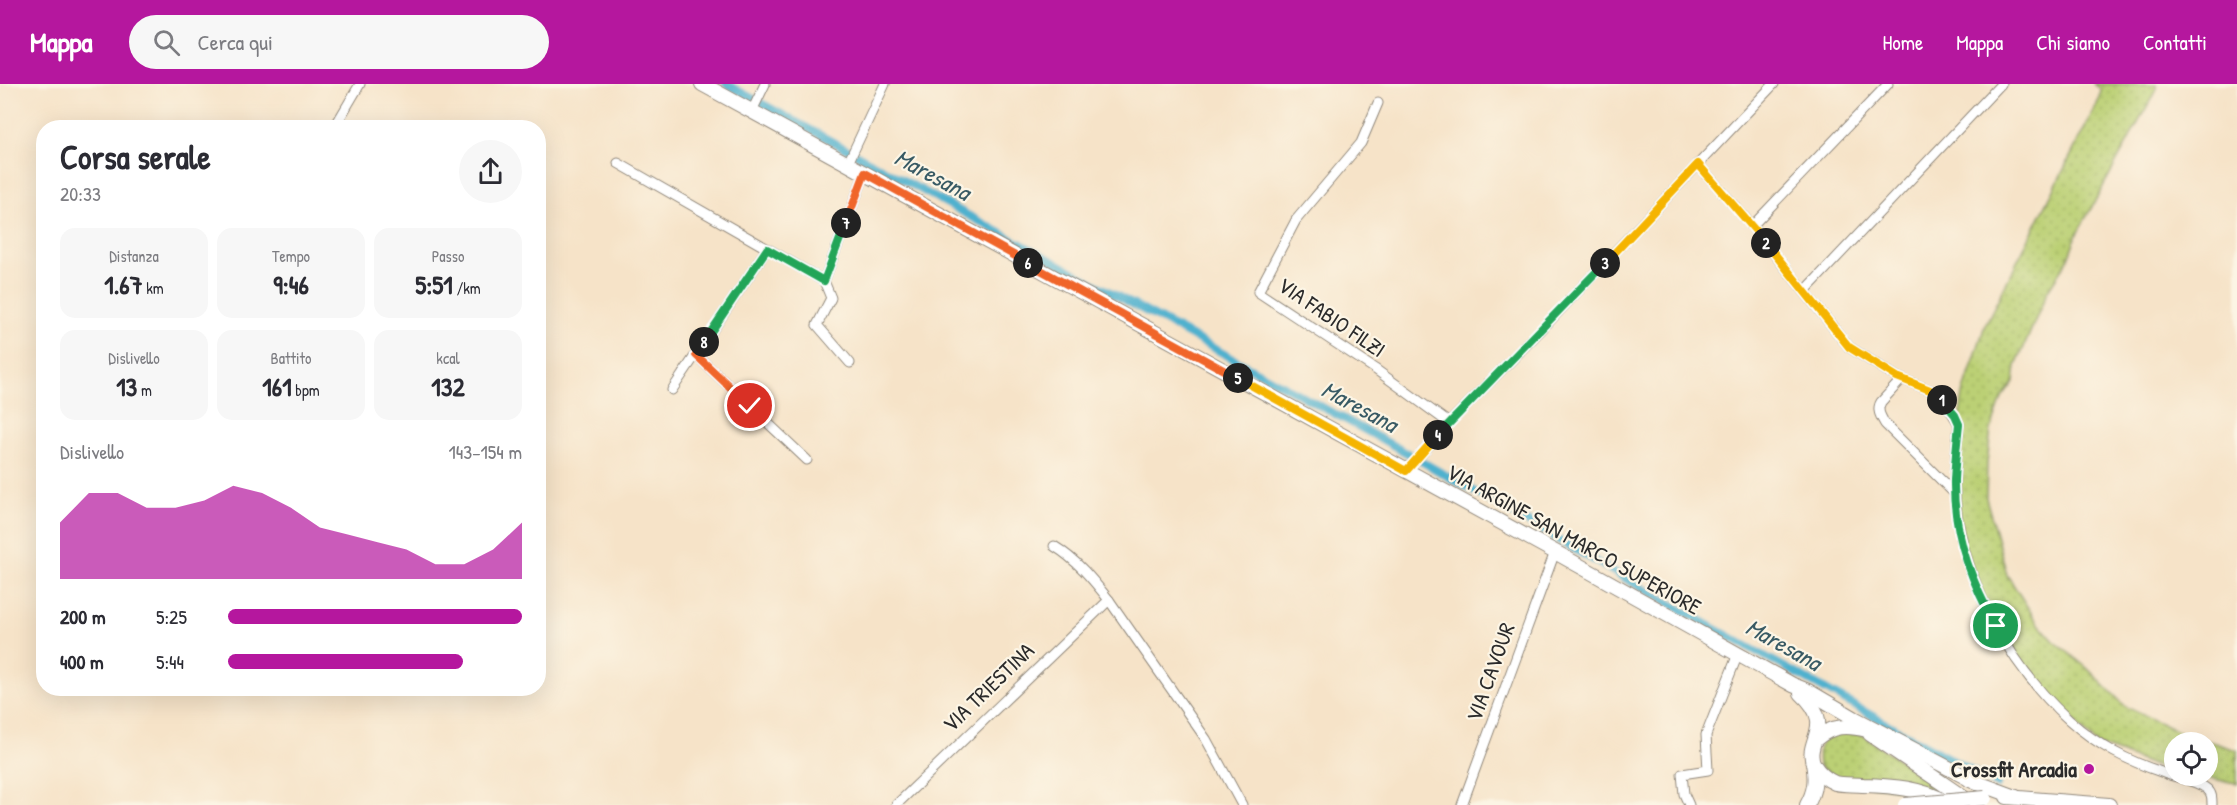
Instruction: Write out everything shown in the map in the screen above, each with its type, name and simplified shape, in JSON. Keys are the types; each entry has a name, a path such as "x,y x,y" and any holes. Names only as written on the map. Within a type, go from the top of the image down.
{"street":[{"path":"339,120 360,84"},
{"name":"VIA ARGINE SAN MARCO SUPERIORE","path":"702,84 850,162 865,173 1408,469 1793,685"},
{"path":"850,162 885,84"},
{"path":"1408,469 1449,423 1543,328 1774,84"},
{"path":"1752,226 1888,84"},
{"path":"1805,291 2001,84"},
{"path":"753,110 763,88"},
{"name":"VIA FABIO FILZI","path":"1378,103 1361,143 1296,220 1258,292 1375,369 1449,423"},
{"path":"618,163 824,281 831,298 817,325 850,363"},
{"path":"1698,164 1752,226 1849,347 1902,379 1930,390 1946,403 1955,415 1959,424 1955,494 1966,558 1982,600 2013,653 2049,701 2088,736 2115,754 2208,790 2212,796 2212,805"},
{"path":"824,281 865,173"},
{"path":"672,390 767,249"},
{"path":"696,355 807,460"},
{"path":"1902,379 1881,402 1880,414 1885,423 1955,494"},
{"path":"1054,546 1068,555 1086,572 1109,600 1206,739 1242,805"},
{"name":"VIA CAVOUR","path":"1462,805 1555,552"},
{"name":"VIA TRIESTINA","path":"896,805 1109,600"},
{"path":"1689,805 1684,794 1682,774 1708,770 1706,735 1738,654"},
{"path":"1793,685 1808,691 1979,802"},
{"path":"1793,685 1813,705 1817,713 1818,729 1812,753 1815,784 1813,795 1807,805"},
{"path":"1816,739 1830,728 1861,727 1954,775 2016,797"},
{"path":"1813,763 1825,777 1835,783 1910,788 1933,795 1951,805"},
{"path":"1905,805 1979,802 2016,797 2109,805"},
{"path":"2064,805 2089,803"}],"green space":[{"path":"2094,84 2156,84 2149,103 2077,234 2067,261 2048,290 2016,366 2014,382 2002,398 1991,429 1986,498 2007,575 2037,622 2054,641 2087,668 2126,707 2179,732 2164,732 2164,769 2097,745 2008,651 1974,591 1954,525 1954,457 1963,394 1985,325 2100,98 2101,89"},
{"path":"1834,731 1863,735 1950,796 1845,782 1819,767 1820,746"},
{"path":"2218,744 2237,750 2237,783 2218,780"}],"waterway":[{"name":"Maresana","path":"726,84 1407,453 1642,588 1997,785"}],"place":[{"name":"Crossfit Arcadia","path":"2089,769"}],"route":[{"path":"750,406 696,355 767,249 824,281 865,173 1406,471 1449,423 1543,328 1698,164 1752,226 1849,347 1897,377 1930,390 1946,403 1955,415 1959,424 1954,480 1957,516 1966,558 1982,600 1996,626"}]}
